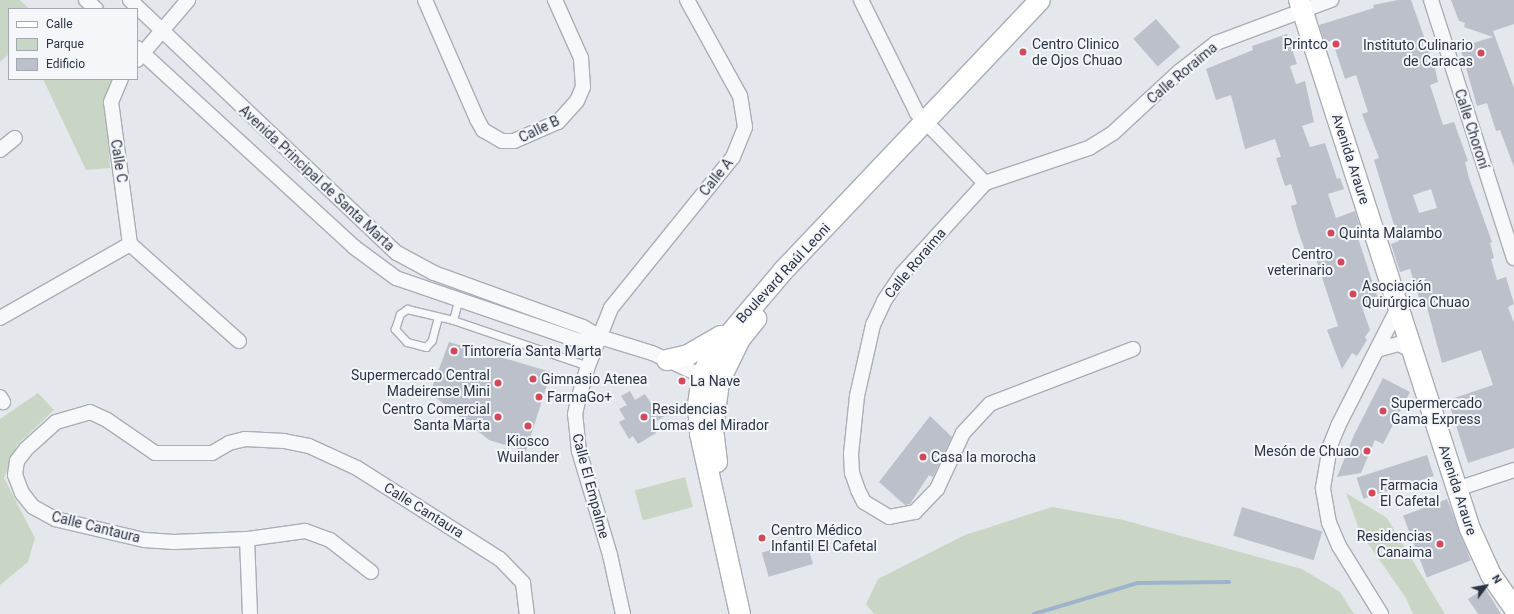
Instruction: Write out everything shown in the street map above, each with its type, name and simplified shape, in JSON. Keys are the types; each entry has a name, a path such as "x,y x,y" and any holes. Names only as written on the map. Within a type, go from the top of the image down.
{"street":[{"path":"86,0 95,8"},
{"name":"Avenida Principal de Santa Marta","path":"130,0 396,253 434,273 583,327 600,337 667,360 711,379"},
{"path":"139,54 163,32 188,0"},
{"name":"Calle B","path":"425,0 483,130 502,141 514,141 558,122 580,94 583,73 581,58 556,0"},
{"name":"Calle A","path":"600,337 611,308 733,158 742,140 744,127 740,96 686,0"},
{"path":"861,0 916,113 985,183"},
{"name":"Boulevard Raúl Leoni","path":"740,614 701,440 698,405 711,379 761,312 1040,0"},
{"name":"Boulevard Raúl Leoni","path":"754,614 716,456 713,427 711,356 728,332 928,124 1055,0"},
{"name":"Calle Roraima","path":"1133,349 990,404 963,433 937,489 915,512 889,517 864,502 852,473 851,454 857,396 873,325 884,301 902,274 985,183 1078,154 1102,141 1216,43 1301,5 1331,0"},
{"name":"Calle Choroní","path":"1431,0 1514,258"},
{"name":"Avenida Araure","path":"1301,5 1479,552 1514,608"},
{"name":"Avenida Principal de Santa Marta","path":"139,54 368,258 396,278 458,301 580,341 600,337"},
{"name":"Calle C","path":"121,80 111,102 130,244"},
{"path":"0,150 15,138"},
{"path":"0,318 130,244 239,340"},
{"path":"1381,614 1339,546 1329,523 1323,488 1330,446 1338,426 1380,349 1399,306"},
{"path":"667,360 688,355 728,332"},
{"name":"Calle El Empalme","path":"600,337 588,366 575,414 576,432 610,555 623,614"},
{"path":"1380,349 1399,344 1415,353"},
{"name":"Calle Cantaura","path":"371,572 318,533 305,531 247,539 144,540 55,519 33,507 22,493 15,475 17,461 26,449 56,422 90,412 155,453 212,453 229,443 246,439 284,441 309,446 357,468 500,559 523,583 527,614"},
{"path":"1459,493 1514,470"},
{"path":"1459,493 1514,479"},
{"path":"247,539 250,614"}],"lane":[{"path":"453,320 458,301"},
{"path":"438,317 432,340 426,347 407,342 394,329 400,314 407,309 453,320 588,366"}],"green space":[{"path":"0,0 20,0 28,8 8,8 8,55 0,62"},
{"path":"43,80 114,80 106,94 110,168 86,170"},
{"path":"38,393 54,410 17,445 4,478 35,538 28,562 0,585 0,419"},
{"path":"685,477 693,507 643,520 635,490"},
{"path":"1346,493 1387,518 1445,614 1413,614 1406,598 1360,532"},
{"path":"1052,507 1123,520 1302,569 1340,592 1354,614 874,614 866,604 878,579 965,535"}],"building":[{"path":"1398,0 1411,0 1435,68 1438,82 1430,85 1443,125 1454,122 1468,161 1465,162 1469,178 1492,242 1490,243 1494,258 1491,259 1497,280 1506,277 1514,304 1508,307 1514,323 1514,448 1468,463 1448,400 1493,385 1481,350 1442,363 1425,300 1420,301 1410,269 1400,272 1391,244 1399,241 1374,160 1379,158 1362,114 1368,112 1356,75 1345,79 1332,40 1325,43 1319,25 1374,8 1373,5","holes":["1431,189 1437,208 1419,213 1413,195"]},
{"path":"1451,0 1514,0 1514,24 1493,31 1514,88 1514,167 1500,130 1496,131 1487,103 1477,106 1460,47 1493,37 1464,27 1465,23 1459,21"},
{"path":"1156,19 1180,47 1158,67 1133,39"},
{"path":"1287,34 1297,64 1290,66 1296,84 1305,81 1314,122 1302,126 1310,147 1325,143 1337,179 1340,178 1344,189 1328,194 1336,218 1355,211 1363,236 1358,238 1379,302 1362,307 1370,330 1365,337 1367,340 1357,356 1352,353 1342,369 1327,330 1338,326 1314,253 1307,256 1298,231 1291,206 1297,204 1291,184 1285,186 1276,158 1281,157 1275,139 1245,149 1231,95 1216,100 1206,69 1253,50 1252,46"},
{"name":"Centro Comercial Santa Marta","path":"449,342 551,372 526,451 489,440 430,393"},
{"name":"Supermercado Gama Express","path":"1383,378 1410,392 1383,444 1375,440 1361,473 1337,477 1354,435"},
{"name":"Residencias Lomas del Mirador","path":"630,391 635,400 645,394 652,405 657,402 665,416 651,424 656,433 638,444 633,436 629,439 619,422 625,419 619,409 627,405 621,396"},
{"name":"Casa la morocha","path":"930,416 952,437 933,477 929,475 910,504 905,505 879,482"},
{"path":"1427,455 1434,476 1363,499 1357,478"},
{"name":"Residencias Canaima","path":"1447,499 1471,561 1427,577 1403,516"},
{"path":"1242,507 1322,532 1314,560 1233,536"},
{"path":"806,540 813,564 769,577 762,553"},
{"path":"1485,588 1501,614 1478,614 1468,599"}],"waterway":[{"path":"1034,614 1138,583 1229,582"}],"place":[{"name":"Printco","path":"1336,44"},
{"name":"Centro Clinico de Ojos Chuao","path":"1023,52"},
{"name":"Instituto Culinario de Caracas","path":"1481,53"},
{"name":"Quinta Malambo","path":"1331,233"},
{"name":"Centro veterinario","path":"1341,262"},
{"name":"Asociación Quirúrgica Chuao","path":"1353,294"},
{"name":"Tintorería Santa Marta","path":"454,351"},
{"name":"Gimnasio Atenea","path":"533,379"},
{"name":"La Nave","path":"682,381"},
{"name":"Supermercado Central Madeirense Mini","path":"498,383"},
{"name":"FarmaGo+","path":"539,397"},
{"name":"Supermercado Gama Express","path":"1383,411"},
{"name":"Centro Comercial Santa Marta","path":"498,417"},
{"name":"Residencias Lomas del Mirador","path":"644,417"},
{"name":"Kiosco Wuilander","path":"528,426"},
{"name":"Mesón de Chuao","path":"1367,451"},
{"name":"Casa la morocha","path":"923,457"},
{"name":"Farmacia El Cafetal","path":"1372,493"},
{"name":"Centro Médico Infantil El Cafetal","path":"762,538"},
{"name":"Residencias Canaima","path":"1440,544"}]}
